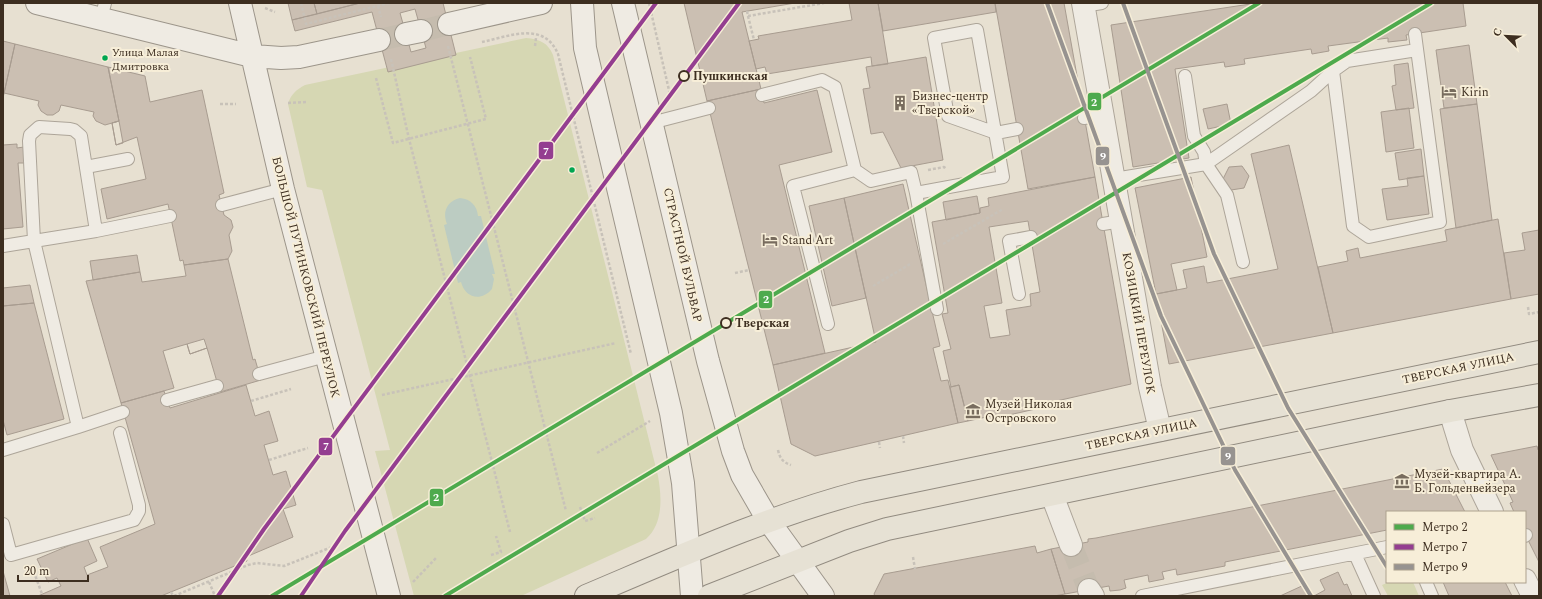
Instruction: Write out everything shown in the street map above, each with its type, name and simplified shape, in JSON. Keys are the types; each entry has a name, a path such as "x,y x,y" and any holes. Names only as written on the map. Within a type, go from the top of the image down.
{"main road":[{"path":"37,3 103,11 252,56 281,58 299,57 379,40"},
{"name":"БОЛЬШОЙ ПУТИНКОВСКИЙ ПЕРЕУЛОК","path":"240,3 283,189 389,596"},
{"path":"449,24 541,3"},
{"path":"582,3 585,48 671,413 683,483 692,596"},
{"name":"СТРАСТНОЙ БУЛЬВАР","path":"622,3 724,424 742,475 768,520 823,596"},
{"name":"КОЗИЦКИЙ ПЕРЕУЛОК","path":"1089,4 1093,116 1114,179 1112,222 1160,430"},
{"name":"ТВЕРСКАЯ УЛИЦА","path":"586,596 768,520 816,504 861,492 1539,352"},
{"path":"709,596 849,541 887,530 1450,411 1539,395"},
{"path":"1450,411 1462,450 1486,510"},
{"path":"1052,495 1071,545"},
{"path":"1526,582 1533,596"}],"lane":[{"path":"916,193 1003,177 996,133 977,30 934,38 948,116 996,133 1017,129"},
{"path":"1333,71 1353,226 1369,237 1440,222 1415,34"},
{"path":"1114,179 1206,164 1312,91 1333,71 1347,61 1417,50"},
{"path":"1185,76 1194,136 1204,152 1206,164 1227,195 1243,262"},
{"path":"762,95 822,80 835,87 855,170 871,181 911,172 937,309"},
{"path":"651,122 709,108"},
{"path":"78,427 34,241 30,135 39,127 44,126 74,130 81,136 96,231"},
{"path":"86,167 128,159"},
{"path":"828,324 793,186 855,170"},
{"path":"222,205 283,189"},
{"path":"3,246 96,231 170,216"},
{"path":"1019,294 1009,241 1031,237"},
{"path":"258,374 326,356"},
{"path":"167,400 217,386"},
{"path":"3,450 123,412"},
{"path":"3,524 11,556 129,522 137,516 139,506 120,433"},
{"path":"1142,596 1386,547"},
{"path":"1355,554 1374,596"},
{"path":"1426,583 1432,596"}],"path":[{"path":"301,3 306,24 389,3"},
{"path":"649,3 676,116"},
{"path":"748,16 824,3"},
{"path":"264,8 275,12"},
{"path":"747,11 754,40"},
{"path":"476,43 526,33 537,33 547,38 554,45 558,54 632,355"},
{"path":"535,46 536,38"},
{"path":"451,56 566,512"},
{"path":"376,78 393,143 486,119 470,57"},
{"path":"394,71 409,139 510,532"},
{"path":"288,103 307,102"},
{"path":"220,104 236,104"},
{"path":"735,273 749,270"},
{"path":"1528,307 1529,314 1539,312"},
{"path":"382,395 616,343"},
{"path":"251,401 291,389"},
{"path":"1052,402 1054,408"},
{"path":"647,416 649,424"},
{"path":"903,436 904,444"},
{"path":"879,442 880,448"},
{"path":"269,460 308,448"},
{"path":"778,450 784,462 790,465"},
{"path":"580,507 585,521 595,518"},
{"path":"491,555 501,552 496,536"},
{"path":"171,592 173,596 185,592 253,564 279,567 288,565 337,545"},
{"path":"26,551 42,594"},
{"path":"414,582 437,557"},
{"path":"913,557 915,569"},
{"path":"209,582 215,596"},
{"path":"183,587 185,592"}],"green space":[{"path":"526,38 543,42 549,47 553,55 658,476 660,510 656,526 646,539 521,596 414,596 375,451 390,450 322,190 307,187 288,104 294,93 305,85"},
{"path":"1387,583 1413,583 1419,596 1388,596 1382,585"}],"shaded area":[{"path":"460,198 470,201 475,206 478,216 481,216 495,274 492,274 494,279 492,289 483,296 478,297 470,295 466,292 461,282 458,283 444,225 447,224 445,211 449,204"}],"building":[{"path":"288,3 314,3 317,14 292,20"},
{"path":"314,3 360,3 317,14"},
{"path":"360,3 443,3 456,55 388,72 372,12 295,31 292,20","holes":["415,9 426,48 411,52 400,13"]},
{"path":"684,3 795,3 742,12 761,89 707,101"},
{"path":"849,3 878,3 888,64 872,66 871,57 767,74 765,67 756,69 749,41 759,39 758,36 852,20"},
{"path":"878,3 995,3 996,12 883,31"},
{"path":"995,3 1064,3 1095,177 1028,189"},
{"path":"1257,3 1463,3 1466,26 1406,35 1407,40 1388,42 1388,38 1328,46 1329,51 1312,54 1311,49 1244,59 1245,64 1225,67 1224,62 1175,69 1189,158 1133,167 1111,25"},
{"path":"3,41 15,44 3,98"},
{"path":"15,44 108,67 119,121 105,125 96,121 93,116 94,112 61,105 59,111 53,115 47,115 41,111 38,105 39,101 4,93"},
{"path":"1469,45 1477,104 1444,108 1436,50"},
{"name":"Бизнес-центр «Тверской»","path":"926,57 943,160 901,168 883,132 871,134 863,89 870,88 866,67"},
{"path":"1408,63 1414,108 1396,110 1392,86 1396,85 1394,65"},
{"path":"108,67 145,76 150,102 202,90 224,193 219,195 224,215 231,220 233,227 229,235 232,251 228,259 184,265 183,260 180,261 168,204 107,219 101,189 146,179 137,137 116,145 112,123 119,121"},
{"name":"Stand Art","path":"761,89 764,103 817,90 832,152 779,165 825,353 773,365 707,101"},
{"path":"1227,104 1231,124 1208,129 1203,109"},
{"path":"1477,104 1492,220 1456,228 1440,109"},
{"path":"1409,108 1414,148 1386,152 1381,112"},
{"path":"119,121 123,143 116,145 112,123"},
{"path":"17,144 17,148 24,147 25,163 18,163 23,227 3,229 3,145"},
{"path":"1289,145 1333,333 1169,364 1156,294 1187,288 1183,270 1204,266 1207,283 1278,269 1251,154"},
{"path":"1421,149 1424,176 1399,180 1395,153"},
{"path":"1242,166 1249,176 1244,188 1231,190 1223,179 1229,167"},
{"path":"1424,176 1429,214 1387,220 1382,189 1408,186 1407,178"},
{"path":"1095,177 1131,384 1039,405 1040,408 991,419 991,416 968,421 959,385 951,387 943,351 951,349 942,314 948,313 932,222 980,213 980,208 989,206 988,198","holes":["1028,221 1040,292 1030,294 1031,306 1006,310 1010,335 990,338 984,306 1002,303 989,227"]},
{"path":"1191,177 1207,257 1171,264 1177,290 1156,294 1135,188"},
{"path":"903,184 940,346 933,348 941,381 948,380 958,423 815,456 791,444 773,365 876,342 844,198"},
{"path":"977,196 980,213 946,220 943,202"},
{"path":"844,198 866,298 832,306 809,206"},
{"path":"1498,219 1511,299 1333,333 1318,267 1348,261 1346,251 1358,248 1360,258 1447,241 1445,230"},
{"path":"1539,230 1539,294 1511,299 1504,253 1525,250 1522,233"},
{"path":"137,255 140,272 93,280 90,261"},
{"path":"228,259 253,360 255,359 261,380 220,392 207,348 190,354 187,344 163,351 174,388 121,403 86,281 140,272 142,282 186,276 184,265"},
{"path":"30,285 34,303 3,306 3,288"},
{"path":"34,303 64,419 7,435 3,420 3,306"},
{"path":"204,339 207,348 190,354 187,344"},
{"path":"246,385 255,416 269,411 278,441 264,445 273,475 286,471 296,505 283,509 293,537 246,557 247,561 161,596 38,596 61,586 57,578 48,582 37,559 87,538 97,561 84,567 87,575 108,567 100,547 155,524 121,403 164,391 170,408"},
{"path":"959,385 968,421 958,423 950,387"},
{"path":"1537,446 1538,450 1539,449 1539,562 1526,536 1526,511 1514,511 1510,503 1513,502 1491,455"},
{"path":"1443,469 1464,511 1386,511 1386,530 1225,562 1225,566 1177,575 1176,569 1162,572 1164,579 1149,582 1148,575 1124,580 1126,588 1120,590 1110,591 1109,586 1065,594 1051,549 1088,542 1088,539"},
{"path":"1035,546 1037,553 1051,549 1065,594 1054,596 875,596 874,594 884,574"},
{"path":"3,571 10,596 3,596"},
{"path":"1338,572 1344,585 1347,584 1352,596 1314,596 1325,590 1320,580"},
{"path":"1443,583 1506,583 1512,596 1449,596"},
{"path":"1304,585 1310,596 1280,596"}],"tunnel":[{"path":"421,31 449,24"},
{"path":"379,40 406,34"},
{"path":"1071,545 1089,590"}],"metro line":[{"name":"7","path":"218,596 264,529 656,3"},
{"name":"7","path":"301,596 345,531 739,3"},
{"name":"9","path":"1047,3 1161,316 1235,470 1311,596"},
{"name":"9","path":"1123,3 1214,254 1288,408 1386,565"},
{"name":"2","path":"272,596 1259,3"},
{"name":"2","path":"445,596 1431,3"}],"place":[{"name":"Улица Малая Дмитровка","path":"105,58"},
{"name":"Пушкинская","path":"684,76"},
{"name":"Kirin","path":"1449,92"},
{"name":"Бизнес-центр «Тверской»","path":"900,103"},
{"name":"Stand Art","path":"770,240"},
{"name":"Тверская","path":"726,323"},
{"name":"Музей Николая Островского","path":"973,411"},
{"name":"Музей-квартира А. Б. Гольденвейзера","path":"1402,481"}]}
